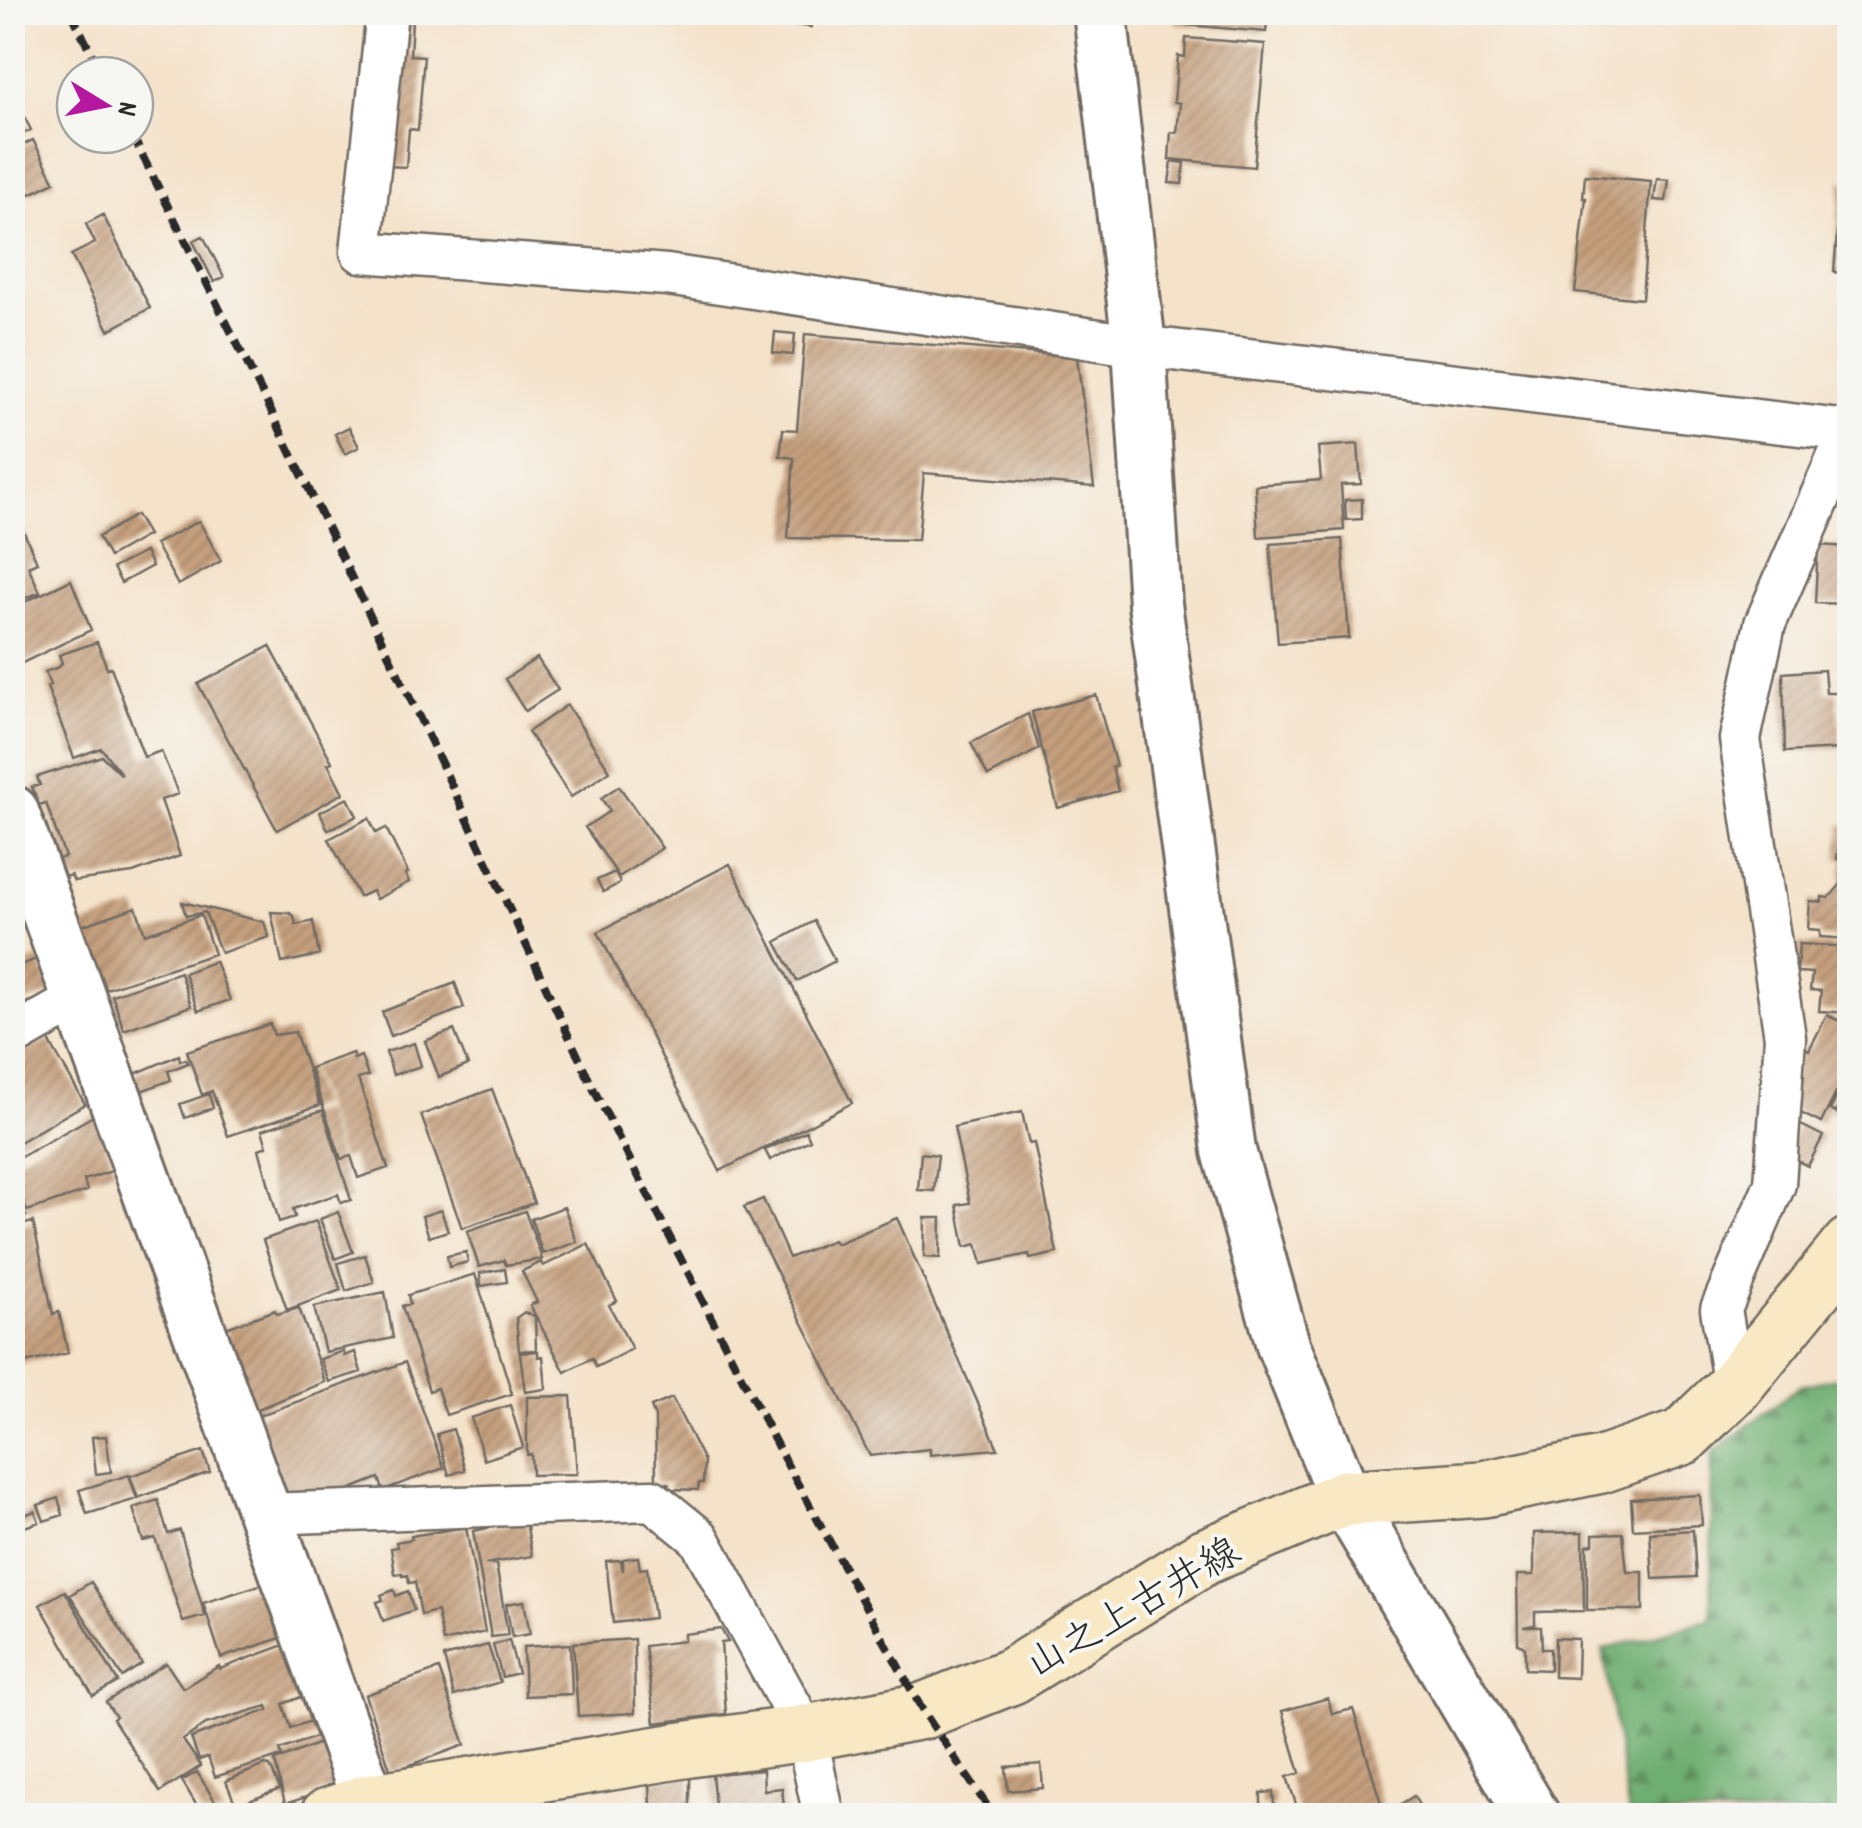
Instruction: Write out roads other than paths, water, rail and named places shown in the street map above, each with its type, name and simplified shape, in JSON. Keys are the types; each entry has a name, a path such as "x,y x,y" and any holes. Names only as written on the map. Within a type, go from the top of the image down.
{"main road":[{"name":"山之上古井線","path":"356,1811 690,1748 806,1733 922,1711 1012,1676 1204,1557 1345,1498 1483,1489 1600,1465 1682,1437 1734,1387 1850,1245"}],"street":[{"path":"388,12 361,252 666,275 1139,346 1849,430 1765,624 1740,739 1785,1037 1774,1184 1720,1309 1734,1387"},
{"path":"1100,12 1139,346 1155,604 1229,1152 1283,1345 1345,1498 1532,1816"},
{"path":"12,812 266,1514 356,1811"},
{"path":"12,1037 82,997"},
{"path":"266,1514 652,1500 699,1538 806,1733 824,1816"}],"railway":[{"path":"71,12 92,55"},
{"path":"142,155 435,750 594,1090 783,1457 923,1711 994,1816"}]}
